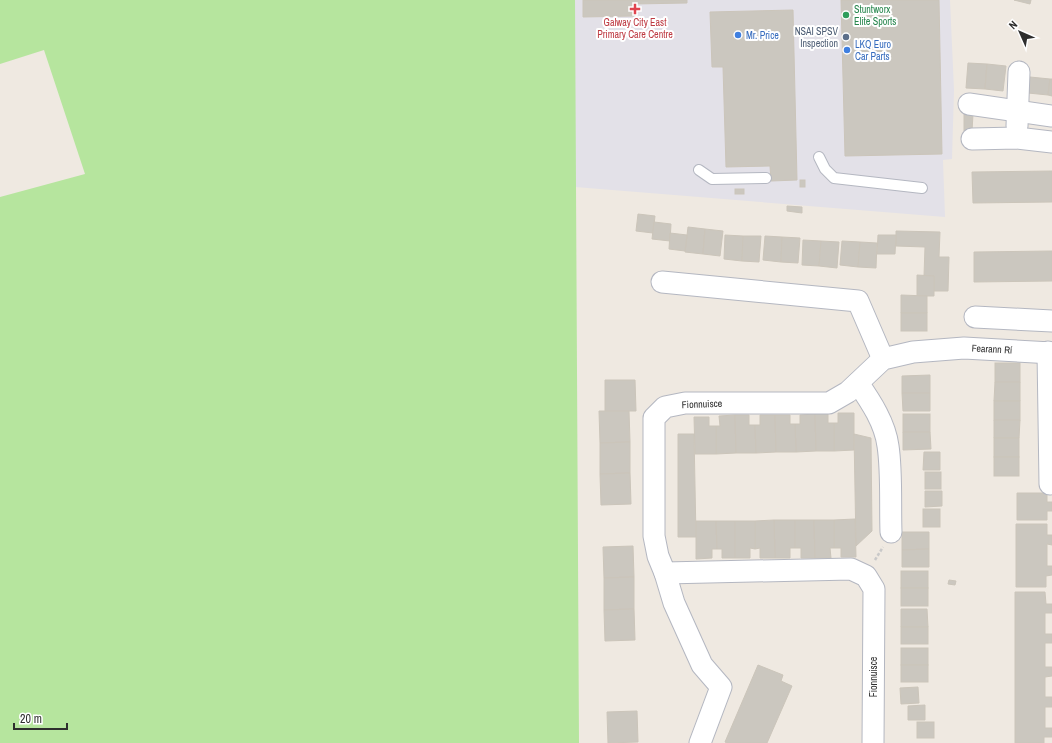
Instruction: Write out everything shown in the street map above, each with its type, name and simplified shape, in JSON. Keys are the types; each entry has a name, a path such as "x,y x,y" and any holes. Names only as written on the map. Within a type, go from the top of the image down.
{"street":[{"path":"1017,138 1019,72"},
{"path":"969,104 1052,116"},
{"path":"972,139 1017,138 1052,142"},
{"path":"662,282 858,301 883,359"},
{"path":"975,316 1052,320"},
{"name":"Fearann Rí","path":"1020,351 1022,319"},
{"name":"Fearann Rí","path":"883,359 913,352 964,348 1050,352 1050,484"},
{"name":"Fionnuisce","path":"700,743 721,687 702,665 674,603 658,556 654,536 654,418 665,407 685,403 829,403 848,392 858,384 883,359"},
{"path":"858,384 871,402 882,425 888,446 891,532"},
{"path":"665,573 851,569 866,576"},
{"name":"Fionnuisce","path":"866,576 874,589 873,743"}],"lane":[{"path":"819,157 825,169 834,178 922,188"},
{"path":"699,170 712,179 766,178"}],"path":[{"path":"866,576 891,532"}],"shaded area":[{"path":"575,0 950,0 954,90 952,159 943,160 945,217 575,187"}],"green space":[{"path":"0,0 575,0 579,743 0,743 0,197 85,174 44,50 0,64"}],"building":[{"path":"583,0 687,0 687,3 634,4 635,16 583,17"},
{"path":"841,0 939,0 942,154 845,156"},
{"path":"1014,0 1031,0 1030,4"},
{"path":"793,10 797,180 771,181 770,166 726,167 723,67 712,67 710,12"},
{"path":"968,63 987,64 985,89 966,88"},
{"path":"987,64 1006,66 1003,91 985,89"},
{"path":"1030,77 1050,79 1048,95 1028,93"},
{"path":"1050,79 1052,79 1052,96 1048,95"},
{"path":"964,114 973,114 972,131 964,131"},
{"path":"1052,171 1052,202 973,203 972,172"},
{"path":"800,180 805,180 805,187 800,187"},
{"path":"735,189 744,189 744,194 735,194"},
{"path":"787,206 802,207 802,213 787,211"},
{"path":"638,214 655,216 653,233 636,231"},
{"path":"654,222 671,224 670,241 652,239"},
{"path":"688,227 705,229 703,254 685,252"},
{"path":"705,229 723,231 720,256 703,254"},
{"path":"896,231 940,232 939,257 949,257 948,291 934,291 934,276 924,276 925,247 896,246"},
{"path":"670,233 687,235 685,251 669,249"},
{"path":"725,235 743,236 742,261 724,259"},
{"path":"878,235 896,235 895,254 877,254"},
{"path":"743,236 761,236 759,262 742,261"},
{"path":"765,236 782,237 781,262 763,260"},
{"path":"782,237 800,238 798,263 781,262"},
{"path":"803,240 821,241 819,266 802,265"},
{"path":"821,241 839,242 837,268 819,266"},
{"path":"842,241 860,242 858,267 840,265"},
{"path":"860,242 877,243 876,268 858,267"},
{"path":"1052,251 1052,281 974,282 974,252"},
{"path":"917,275 934,276 934,296 917,296"},
{"path":"901,295 927,296 927,313 901,313"},
{"path":"901,313 927,313 927,331 901,331"},
{"path":"995,363 1020,363 1020,382 995,382"},
{"path":"930,375 930,393 902,393 902,376"},
{"path":"605,380 635,380 636,411 605,411"},
{"path":"995,382 1020,382 1020,401 994,401"},
{"path":"902,393 930,393 930,411 903,411"},
{"path":"994,401 1020,401 1020,420 994,420"},
{"path":"599,411 629,411 630,442 600,443"},
{"path":"838,413 854,413 854,450 834,451 834,423 838,423"},
{"path":"815,414 816,451 796,452 795,424 800,424 800,415"},
{"path":"815,414 828,414 828,423 834,423 834,451 816,451"},
{"path":"903,414 930,414 930,432 903,432"},
{"path":"735,415 736,453 716,454 716,426 720,426 719,416"},
{"path":"735,415 749,415 749,425 755,425 756,453 736,453"},
{"path":"760,415 775,415 776,452 756,453 755,425 760,425"},
{"path":"775,415 790,415 790,424 795,424 796,452 776,452"},
{"path":"694,417 709,417 709,426 716,426 716,454 695,454"},
{"path":"994,420 1020,420 1019,438 994,438"},
{"path":"903,432 930,432 931,449 903,450"},
{"path":"678,434 694,434 696,537 678,537"},
{"path":"854,434 871,438 872,531 856,546"},
{"path":"994,438 1019,438 1019,457 994,457"},
{"path":"630,442 630,473 600,474 600,443"},
{"path":"924,452 940,452 940,470 923,470"},
{"path":"994,457 1019,457 1019,476 994,476"},
{"path":"925,472 941,472 941,489 925,489"},
{"path":"630,473 631,504 601,505 600,474"},
{"path":"925,491 942,491 942,506 925,507"},
{"path":"1017,493 1047,493 1047,502 1052,502 1052,511 1047,511 1047,520 1017,520"},
{"path":"923,509 940,509 940,527 923,527"},
{"path":"855,519 856,557 841,557 841,548 834,548 834,520"},
{"path":"774,520 795,520 795,548 790,548 790,558 775,558"},
{"path":"774,520 775,558 760,558 760,548 755,549 755,521"},
{"path":"795,520 814,520 815,558 801,558 801,548 795,548"},
{"path":"814,520 834,520 834,548 830,548 831,558 815,558"},
{"path":"696,521 716,521 717,549 712,549 712,558 696,559"},
{"path":"716,521 735,521 735,558 722,558 722,549 717,549"},
{"path":"735,521 755,521 755,549 750,548 750,558 735,558"},
{"path":"1016,524 1047,524 1047,535 1052,535 1052,545 1047,544 1047,566 1052,566 1052,575 1046,576 1046,587 1016,587"},
{"path":"902,532 929,532 929,549 902,550"},
{"path":"633,546 634,577 604,578 603,547"},
{"path":"929,549 929,567 902,567 902,550"},
{"path":"901,571 928,571 928,588 901,588"},
{"path":"634,577 634,609 604,610 604,578"},
{"path":"949,580 956,581 955,585 948,584"},
{"path":"901,588 928,588 928,606 901,606"},
{"path":"1015,592 1045,592 1046,604 1052,604 1052,613 1045,613 1045,634 1052,634 1052,643 1045,643 1045,667 1052,667 1052,676 1045,677 1045,697 1052,697 1052,707 1045,707 1045,728 1052,728 1052,737 1044,737 1044,743 1015,743"},
{"path":"634,609 635,640 605,641 604,610"},
{"path":"901,609 927,609 928,627 901,627"},
{"path":"901,627 928,627 928,644 901,644"},
{"path":"901,648 928,648 928,665 901,665"},
{"path":"758,665 783,675 781,681 792,686 767,743 727,743 725,742"},
{"path":"901,665 928,665 928,682 901,682"},
{"path":"918,687 919,703 901,704 900,688"},
{"path":"925,705 925,720 908,720 908,706"},
{"path":"637,711 638,742 608,743 607,712"},
{"path":"917,722 934,722 934,738 917,738"}],"place":[{"name":"Galway City East Primary Care Centre","path":"635,9"},
{"name":"Stuntworx Elite Sports","path":"846,15"},
{"name":"Mr. Price","path":"738,35"},
{"name":"NSAI SPSV Inspection","path":"846,37"},
{"name":"LKQ Euro Car Parts","path":"847,50"}]}
